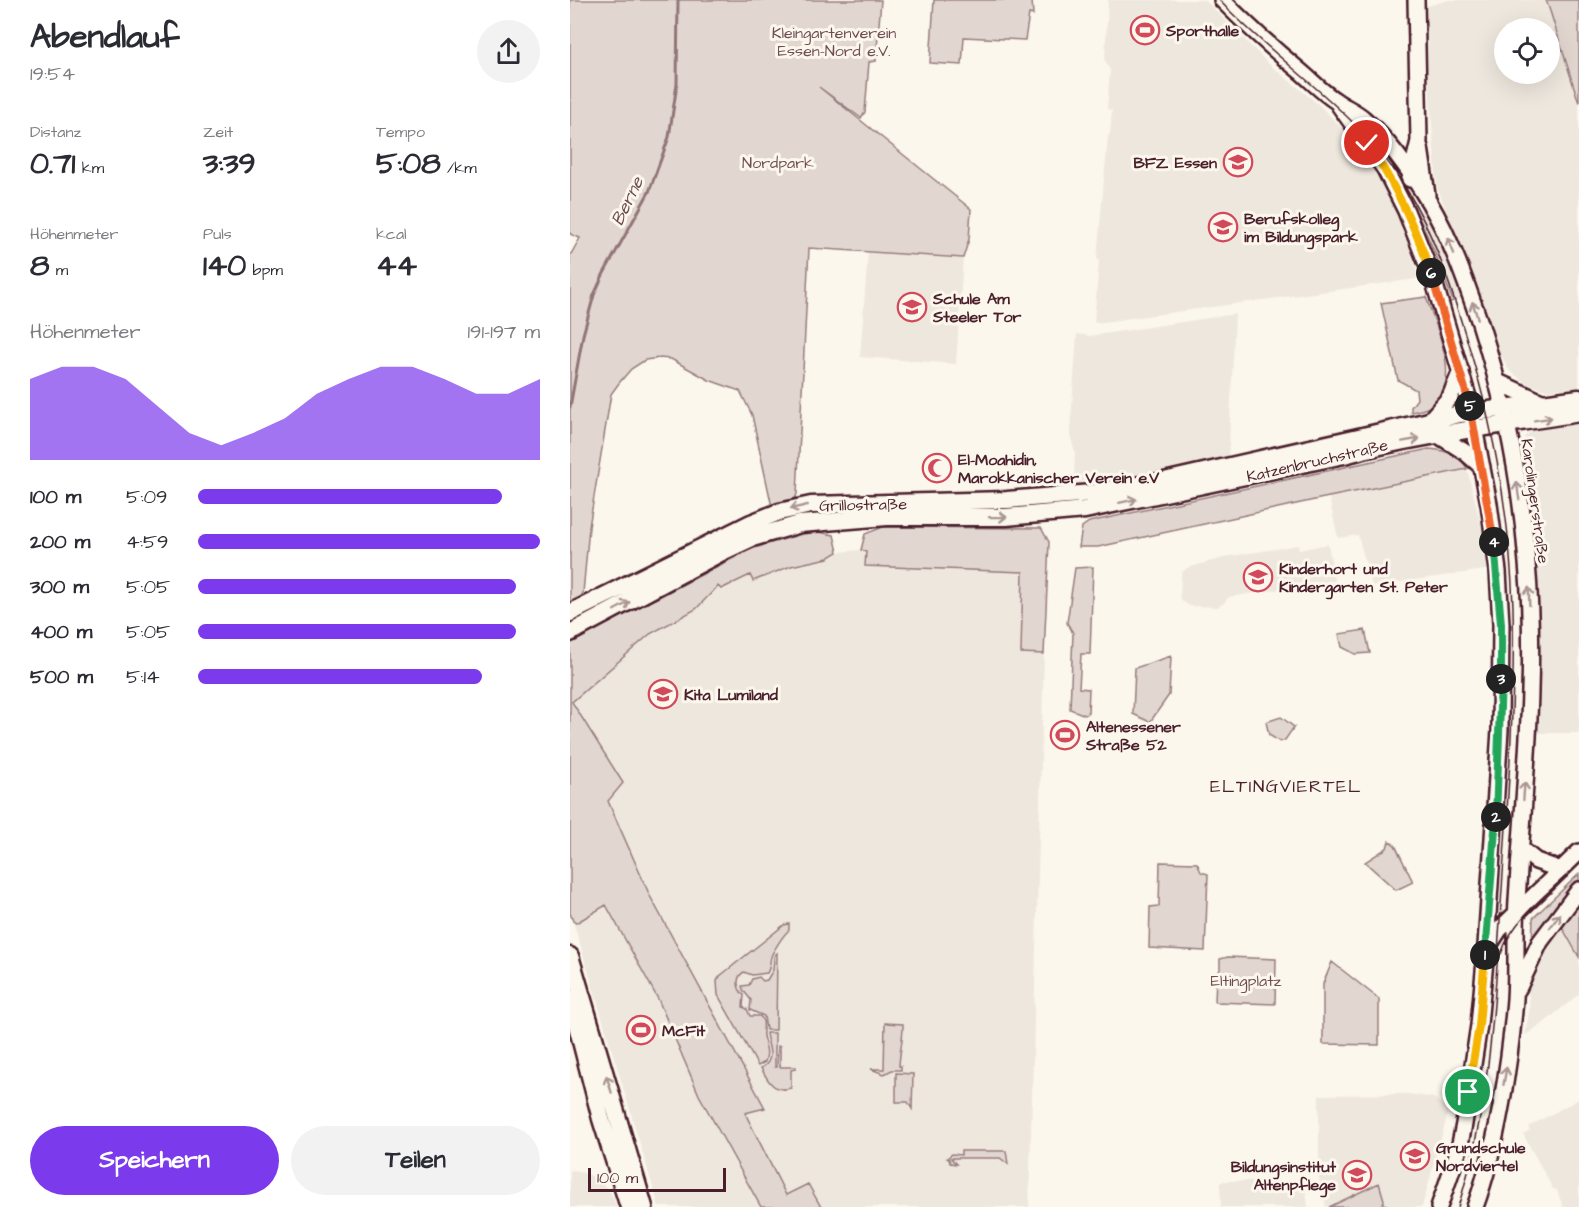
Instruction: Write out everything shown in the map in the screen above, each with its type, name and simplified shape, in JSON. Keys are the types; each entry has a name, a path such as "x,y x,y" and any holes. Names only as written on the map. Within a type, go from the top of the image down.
{"main road":[{"path":"1222,0 1263,40 1337,103 1382,165 1406,211 1434,282 1461,370 1482,467 1498,571 1501,634 1499,765 1479,1026 1464,1124 1450,1177 1439,1207"},
{"path":"1416,0 1419,137 1427,198"},
{"name":"Karolingerstraße","path":"1337,103 1362,117 1393,150 1411,173 1442,224 1460,268 1498,382 1505,417 1525,538 1530,622 1528,738 1517,912 1515,994"},
{"path":"1406,211 1419,137"},
{"path":"1393,150 1419,137"},
{"path":"1461,370 1434,428 1482,467"},
{"path":"1498,382 1544,403"},
{"name":"Katzenbruchstraße","path":"1505,417 1544,403 1579,398"},
{"name":"Katzenbruchstraße","path":"1072,495 1164,481 1473,420 1579,413"},
{"name":"Katzenbruchstraße","path":"1056,513 1085,510 1344,455 1434,428"},
{"name":"Grillostraße","path":"570,614 751,523 800,507 830,503 953,502 1072,495"},
{"name":"Grillostraße","path":"570,633 722,552 776,530 800,524 843,519 1006,517 1056,513"},
{"path":"1521,849 1536,861 1561,870"},
{"path":"1486,950 1499,930 1579,852"},
{"path":"1477,1205 1499,1109 1510,1044 1515,994 1540,942 1579,890"},
{"path":"570,956 644,1207"},
{"path":"570,998 601,1119 629,1207"},
{"path":"1450,1177 1452,1207"}],"shaded area":[{"name":"BFZ Essen","path":"1108,0 1205,0 1269,64 1317,103 1365,155 1386,188 1405,232 1418,275 1416,279 1094,322 1099,261 1097,258 1112,110 1107,109 1110,70 1105,61"},
{"path":"1449,0 1546,0 1552,18 1494,18 1494,84 1560,84 1560,44 1579,103 1579,388 1546,390 1527,384 1509,370 1499,352 1473,277 1437,187 1428,75 1427,6"},
{"path":"1425,209 1461,299 1453,301 1417,213"},
{"name":"Schule Am Steeler Tor","path":"868,252 963,258 956,364 860,357"},
{"path":"1235,314 1228,465 1163,478 1135,475 1108,481 1074,482 1075,452 1070,435 1077,334 1090,336"},
{"path":"1579,423 1579,733 1538,733 1541,672 1537,549 1522,446 1525,436 1535,429"},
{"path":"1467,469 1492,569 1372,586 1358,535 1338,538 1329,497"},
{"name":"Kinderhort und Kindergarten St. Peter","path":"1328,544 1335,581 1229,597 1217,607 1190,606 1180,597 1181,573 1187,568 1230,556 1298,545 1299,550"},
{"path":"866,550 866,566 1023,572 1021,653 1044,654 1029,1207 821,1207 808,1184 786,1195 745,1113 765,1107 650,896 608,801 623,783 572,702 650,634 696,609 718,585 722,589 750,575 753,581 791,566 828,558 838,552"},
{"path":"606,904 658,999 699,1095 761,1207 659,1207 573,921 576,923"},
{"path":"1558,920 1579,957 1579,994 1525,1035 1530,1007 1526,975"},
{"name":"Grundschule Nordviertel","path":"1408,1094 1434,1098 1448,1113 1422,1207 1393,1207 1383,1204 1379,1183 1326,1207 1319,1178 1319,1095"},
{"path":"1579,1099 1579,1207 1563,1207 1557,1190 1553,1189 1523,1134 1530,1130 1528,1127"},
{"path":"570,1170 588,1174 601,1182 610,1192 617,1207 570,1207"},
{"path":"1224,1181 1300,1181 1305,1184 1308,1207 1221,1207 1220,1183"}],"green space":[{"name":"Nordpark","path":"570,0 881,0 876,61 869,62 865,112 861,118 819,87 971,209 969,239 963,258 809,248 797,494 794,501 772,507 752,415 740,391 709,380 671,359 645,360 631,369 611,394 589,527 583,593 577,604 570,605 570,256 580,238 570,234"},
{"name":"Kleingartenverein Essen-Nord e.V.","path":"934,0 1032,0 1033,15 1029,14 1025,40 964,37 962,65 930,63"},
{"path":"1546,0 1579,0 1579,103 1560,43 1560,18 1552,18"},
{"path":"1417,213 1453,301 1448,303 1432,255 1415,215"},
{"path":"1426,297 1441,339 1447,370 1445,385 1440,397 1429,407 1411,412 1411,407 1417,399 1416,390 1398,380 1381,303"},
{"path":"1429,449 1456,456 1467,469 1098,547 1079,547 1082,527 1089,522"},
{"path":"883,527 1041,528 1049,542 1044,654 1021,653 1023,572 865,566 866,551 861,550 865,534"},
{"path":"818,532 834,535 838,552 828,558 791,566 753,581 750,575 721,589 718,586 696,609 650,634 572,702 623,783 608,801 650,896 765,1108 745,1113 786,1195 808,1184 821,1207 761,1207 699,1095 658,999 606,905 576,923 570,913 570,643 751,549 802,534"},
{"path":"1093,567 1090,654 1081,654 1079,688 1089,689 1088,713 1085,715 1070,709 1073,633 1067,623 1075,568"},
{"path":"1365,630 1370,653 1355,654 1342,647 1339,634"},
{"path":"1171,656 1169,695 1150,722 1133,714 1135,668"},
{"path":"1281,717 1294,727 1285,740 1280,742 1269,735 1266,722"},
{"path":"1389,841 1395,845 1413,882 1396,890 1365,862 1387,848"},
{"path":"1160,862 1197,863 1201,872 1208,874 1205,951 1149,948 1150,907 1159,906"},
{"path":"1579,874 1579,880 1532,946 1533,918"},
{"path":"1579,894 1579,957 1558,920"},
{"path":"789,924 789,930 772,954 767,973 752,975 744,972 738,980 740,990 744,995 743,1007 747,1009 750,1016 760,1016 763,1021 767,1055 765,1062 758,1066 718,995 717,981 720,976 784,925"},
{"path":"777,953 776,1030 766,1030 764,1016 750,1010 751,1000 742,986 749,985 752,979 759,977 763,981 767,980 773,970 774,956"},
{"name":"Eltingplatz","path":"1228,957 1276,959 1275,1004 1215,1002 1216,975 1220,970 1220,959"},
{"path":"1332,962 1379,999 1379,1045 1323,1044 1323,984"},
{"path":"885,1023 903,1024 903,1035 899,1066 901,1070 892,1070 884,1074 871,1069 884,1069"},
{"path":"766,1033 775,1033 775,1067 777,1067 778,1046 780,1046 780,1067 796,1067 791,1070 791,1088 780,1089 772,1085 761,1068 766,1065 770,1057"},
{"path":"896,1073 913,1074 912,1109 908,1102 896,1102"},
{"path":"961,1151 1006,1151 1008,1164 1000,1158 951,1158 956,1164 950,1163 947,1158 952,1154 961,1155"},
{"path":"1379,1183 1383,1204 1393,1207 1329,1207"}],"waterway":[{"name":"Berne","path":"570,407 583,335 594,295 649,192 669,137 677,84 678,0"}],"tram line":[{"path":"1219,0 1268,47 1319,90 1367,137 1407,190 1432,238 1451,289 1490,428 1503,499 1511,571 1512,713 1490,1050 1478,1129 1458,1207"},
{"path":"1501,954 1506,941 1524,917 1579,864"}],"place":[{"name":"Sporthalle","path":"1145,30"},
{"name":"BFZ Essen","path":"1238,162"},
{"name":"Berufskolleg im Bildungspark","path":"1223,227"},
{"name":"Schule Am Steeler Tor","path":"912,307"},
{"name":"El-Moahidin, Marokkanischer Verein e.V","path":"937,468"},
{"name":"Kinderhort und Kindergarten St. Peter","path":"1258,577"},
{"name":"Kita Lumiland","path":"663,694"},
{"name":"Altenessener Straße 52","path":"1065,735"},
{"name":"McFit","path":"641,1030"},
{"name":"Grundschule Nordviertel","path":"1415,1156"},
{"name":"Bildungsinstitut Altenpflege","path":"1357,1175"}],"district":[{"name":"ELTINGVIERTEL","path":"1286,786"}],"route":[{"path":"1367,143 1385,169 1406,211 1422,248 1442,308 1475,428 1498,571 1501,697 1498,788 1479,1026 1468,1092"}]}
